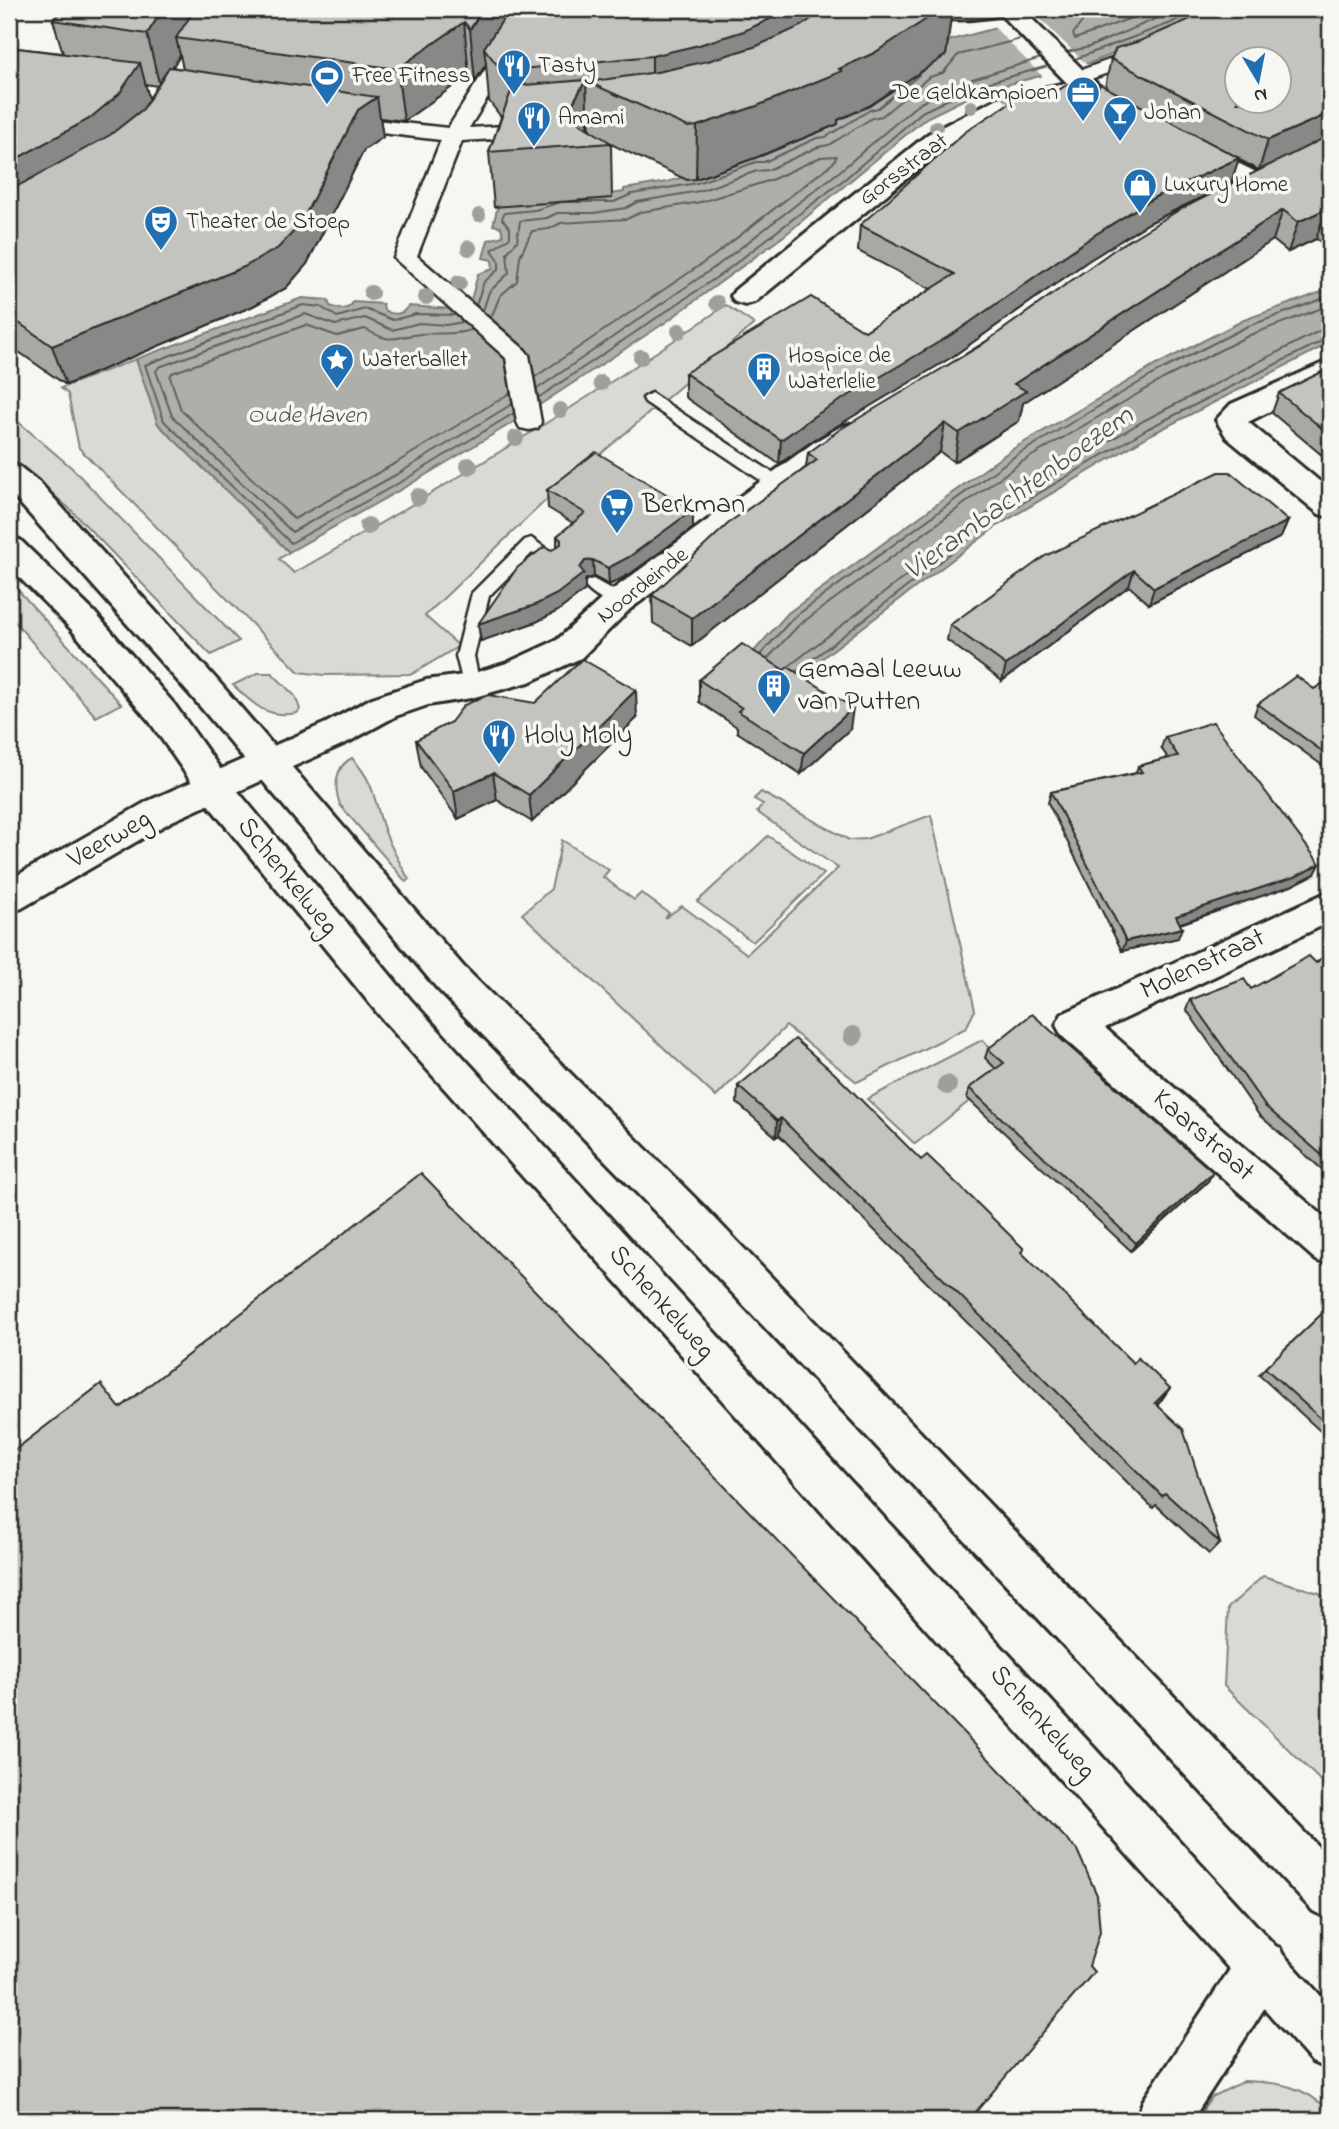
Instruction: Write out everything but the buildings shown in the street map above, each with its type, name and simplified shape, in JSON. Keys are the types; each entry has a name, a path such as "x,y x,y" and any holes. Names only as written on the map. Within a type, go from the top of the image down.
{"main road":[{"path":"924,9 961,13 997,9"},
{"path":"1008,9 1094,96 1117,108"},
{"name":"Gorsstraat","path":"745,296 937,140 1009,103 1076,79"},
{"path":"1164,133 1269,177 1227,198"},
{"path":"1330,369 1242,411 1231,420 1238,431 1330,506"},
{"name":"Noordeinde","path":"214,787 338,732 384,707 426,693 471,686 517,673 569,649 606,593 779,484 824,450 870,422"},
{"name":"Schenkelweg","path":"9,474 30,492 205,690 450,977 699,1230 1330,1894"},
{"name":"Schenkelweg","path":"9,548 82,621 162,713 214,787 406,1020 1330,2044"},
{"name":"Veerweg","path":"9,898 160,811 214,787"},
{"name":"Molenstraat","path":"1075,1025 1330,906"},
{"name":"Kaarstraat","path":"1075,1025 1330,1247"},
{"path":"1161,2120 1262,1966"}],"street":[{"path":"529,422 517,355 405,258 454,135 505,55 550,9"},
{"path":"1076,79 1168,43"},
{"path":"317,119 454,135 578,128 657,115"}],"lane":[{"path":"651,398 779,484"},
{"path":"471,686 465,656 481,593 531,544 552,558"}],"shaded area":[{"path":"726,305 754,324 544,502 425,616 459,646 412,674 324,675 299,672 79,448 68,394 61,388 136,359 158,424 289,552 279,559 294,573 513,444"},
{"path":"9,414 72,468 239,641 211,655 71,510 9,456"},
{"path":"9,580 121,704 96,717 9,615"},
{"path":"258,673 272,673 295,696 300,709 297,713 269,712 254,704 233,685"},
{"path":"352,758 370,784 386,836 409,880 406,882 340,805 337,778 342,767"},
{"path":"761,792 849,840 866,839 931,815 975,1010 966,1028 857,1082 786,1026 716,1097 522,914 551,889 562,840 609,870 603,877 634,900 641,893 669,913 665,918 682,906 747,954 838,868 757,812 763,804 754,799"},
{"path":"768,836 824,874 753,942 697,902"},
{"path":"982,1040 1010,1069 915,1144 867,1099"},
{"path":"1263,1576 1319,1593 1330,1602 1330,1790 1224,1686 1228,1608"},
{"path":"1244,2081 1280,2084 1301,2091 1330,2111 1330,2120 1196,2120 1212,2097"}],"water":[{"name":"Oude Haven","path":"1067,9 1211,9 1175,29 1093,62 979,92 926,118 785,235 666,322 512,423 289,552 158,424 136,359 302,298 328,300 330,306 340,309 349,307 353,302 383,304 384,310 394,314 403,312 408,306 452,309 471,300 478,274 493,269 492,260 483,258 488,240 503,236 501,227 493,225 499,202 591,197 624,192 624,189 667,182 759,154 762,156 836,124 834,121 951,40"},
{"name":"Vierambachtenboezem","path":"1330,289 1330,343 1150,435 997,526 830,652 782,692 741,666 788,613 1011,450 1156,365 1244,320"}],"pier":[{"path":"1037,16 1087,65 1043,77 994,27"}],"place":[{"name":"Tasty","path":"514,96"},
{"name":"Free Fitness","path":"327,106"},
{"name":"De Geldkampioen","path":"1083,123"},
{"name":"Johan","path":"1120,143"},
{"name":"Amami","path":"534,148"},
{"name":"Luxury Home","path":"1140,215"},
{"name":"Theater de Stoep","path":"161,252"},
{"name":"Waterballet","path":"337,390"},
{"name":"Hospice de Waterlelie","path":"764,399"},
{"name":"Berkman","path":"617,535"},
{"name":"Gemaal Leeuw van Putten","path":"774,716"},
{"name":"Holy Moly","path":"499,766"}]}
